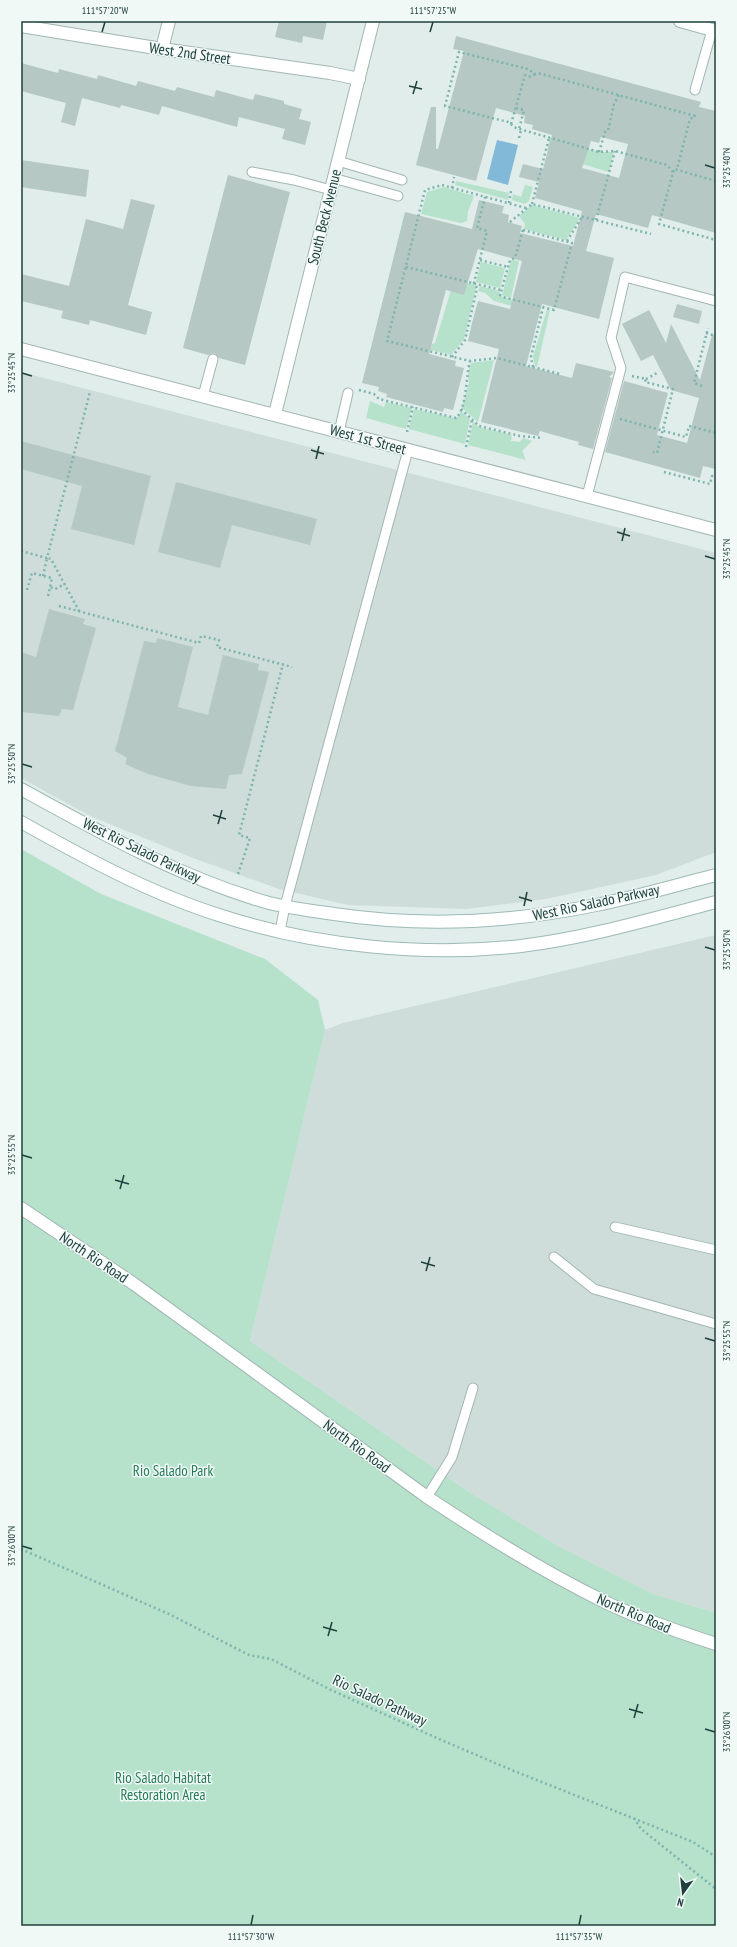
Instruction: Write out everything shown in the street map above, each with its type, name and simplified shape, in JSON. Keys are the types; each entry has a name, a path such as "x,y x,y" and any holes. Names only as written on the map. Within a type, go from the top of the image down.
{"street":[{"path":"162,49 169,21"},
{"name":"South Beck Avenue","path":"275,414 373,21"},
{"path":"680,21 714,30"},
{"name":"West 2nd Street","path":"21,26 162,49 330,73 359,79"},
{"name":"West 1st Street","path":"21,349 716,530"},
{"name":"West Rio Salado Parkway","path":"21,789 161,863 221,887 285,906 358,918 398,921 465,922 508,918 598,905 716,874"},
{"name":"West Rio Salado Parkway","path":"21,822 73,851 177,900 222,916 280,932 352,943 405,948 454,950 519,946 592,934 716,902"},
{"name":"North Rio Road","path":"21,1208 134,1284 427,1497 567,1583 607,1603 672,1629 716,1644"}],"lane":[{"path":"695,90 714,30"},
{"path":"338,161 402,180"},
{"path":"252,172 398,196"},
{"path":"587,496 621,368 611,338 625,277 716,302"},
{"path":"203,396 213,359"},
{"path":"339,432 351,391"},
{"path":"280,932 285,906 408,450"},
{"path":"615,1227 716,1250"},
{"path":"554,1257 594,1290 716,1324"},
{"path":"427,1497 452,1457 473,1388"}],"path":[{"path":"535,74 528,69 459,52 445,106 511,124 520,130 599,152 615,151 667,165 673,172"},
{"path":"511,124 525,75 531,77 538,73 695,116 690,119 677,169 674,169 673,172 659,224 716,240"},
{"path":"599,152 605,132 608,131 614,104 619,95"},
{"path":"516,108 524,110 519,138"},
{"path":"510,222 532,204 550,138"},
{"path":"596,220 615,151"},
{"path":"677,169 716,181"},
{"path":"452,188 454,177"},
{"path":"526,208 442,185 425,190 387,341 470,361 497,358 560,374"},
{"path":"509,203 511,191"},
{"path":"452,357 465,340 477,288 474,283 487,230 477,228 485,197"},
{"path":"532,204 651,234"},
{"path":"566,242 582,217"},
{"path":"523,230 566,242 572,243 554,310 500,295 510,260 515,258 523,230"},
{"path":"480,260 508,267"},
{"path":"406,267 502,290"},
{"path":"533,367 532,357 543,308"},
{"path":"702,386 694,384 708,328"},
{"path":"706,333 716,336"},
{"path":"351,391 374,394 379,399 456,418 461,409 470,361"},
{"path":"620,373 646,379 657,373"},
{"path":"646,379 645,382 673,389 657,453 653,452"},
{"path":"43,576 90,392"},
{"path":"407,432 413,407"},
{"path":"461,409 479,426 520,436 543,438"},
{"path":"608,416 686,437 688,426 716,433"},
{"path":"466,447 472,420"},
{"path":"664,472 710,484 712,476 716,477"},
{"path":"21,551 51,559 80,611"},
{"path":"27,590 32,573 52,578 48,596"},
{"path":"50,587 55,589 65,584"},
{"path":"59,606 199,643 201,636 219,640 217,647 292,667"},
{"path":"238,874 250,838 239,835 283,664"},
{"name":"Rio Salado Pathway","path":"21,1549 169,1614 249,1655 271,1659 329,1689 446,1742 514,1771 634,1818 641,1829 716,1889"},
{"path":"634,1818 693,1842 716,1857"}],"shaded area":[{"path":"21,372 716,553 716,852 656,875 546,899 466,909 348,905 279,889 193,858 90,816 21,778"},
{"path":"716,935 716,1613 653,1594 560,1547 469,1492 250,1341 325,1030 343,1023"}],"green space":[{"path":"550,138 599,152 614,152 609,172 565,159 547,149"},
{"path":"456,181 509,193 508,200 455,185"},
{"path":"525,185 533,187 529,201 525,204 512,200 513,194 521,197"},
{"path":"444,187 474,196 468,211 467,221 461,223 421,214 427,192"},
{"path":"532,205 580,218 566,240 524,229 525,224 519,216"},
{"path":"511,260 519,261 511,298 502,295"},
{"path":"481,262 505,268 500,288 476,282"},
{"path":"467,283 473,284 476,288 464,339 451,355 411,345 414,340 433,344 435,343 451,290 464,295"},
{"path":"480,286 499,291 502,297 540,307 541,314 494,301 485,293 478,291"},
{"path":"547,309 550,310 537,367 535,366 533,357"},
{"path":"494,360 478,422 462,408 469,382 468,375 471,363"},
{"path":"370,401 384,407 386,402 412,408 406,429 366,418"},
{"path":"414,409 454,418 458,417 461,411 470,419 465,444 409,429"},
{"path":"473,422 479,427 512,435 511,441 520,442 523,438 532,441 522,451 526,460 468,445"},
{"name":"Rio Salado Park","path":"21,849 101,894 265,959 318,1000 325,1030 250,1341 469,1492 560,1547 653,1594 716,1613 716,1926 21,1926"}],"water":[{"path":"497,140 518,145 508,185 487,179"}],"building":[{"path":"279,21 327,21 323,40 303,36 302,43 275,37"},
{"path":"456,36 701,102 699,107 716,111 716,233 652,215 648,228 596,214 586,251 614,258 599,319 542,304 526,366 572,378 576,363 614,372 609,377 612,378 593,449 578,445 579,442 540,431 538,436 481,422 499,349 468,341 472,323 478,301 510,309 522,261 478,249 464,295 446,290 429,354 456,361 455,366 464,368 453,410 444,408 443,412 386,397 387,394 378,391 379,387 362,383 405,212 472,229 479,200 504,206 502,213 509,215 508,222 522,226 520,233 573,246 582,211 535,198 539,182 519,177 523,164 543,169 552,135 532,129 533,125 524,123 525,116 496,108 476,181 416,165 431,107 436,107 436,149 438,149 464,51 453,49","holes":["601,137 628,144 619,178 582,168 591,141 599,143"]},
{"path":"21,63 58,73 59,69 97,79 98,75 136,86 138,81 175,91 177,87 214,97 216,90 253,100 255,94 284,101 284,104 302,109 299,119 311,122 305,145 282,139 285,129 239,117 237,127 162,106 159,115 121,105 120,108 82,98 75,126 61,122 66,103 21,91"},
{"path":"21,160 89,170 86,197 21,187"},
{"path":"228,175 290,192 245,365 219,358 214,353 208,355 183,348"},
{"path":"131,199 155,205 128,305 152,312 146,335 90,320 89,325 61,318 63,311 21,301 21,274 69,286 86,219 123,229"},
{"path":"677,304 702,311 699,324 673,317"},
{"path":"649,310 666,343 671,324 700,380 712,335 716,335 716,469 703,466 700,478 605,452 624,381 668,393 657,435 687,443 699,398 671,390 653,355 641,361 622,324"},
{"path":"21,441 151,476 134,545 71,529 82,486 21,469"},
{"path":"176,482 317,519 310,545 232,525 220,568 158,552"},
{"path":"49,609 85,619 83,624 96,628 73,710 62,709 59,716 21,712 21,652 36,657"},
{"path":"157,638 193,647 178,707 208,715 223,655 259,664 258,670 269,672 242,774 229,775 226,789 191,786 148,774 125,764 127,758 115,751 144,641 156,643"}],"park label":[{"name":"Rio Salado Habitat Restoration Area","path":"163,1786"}]}
